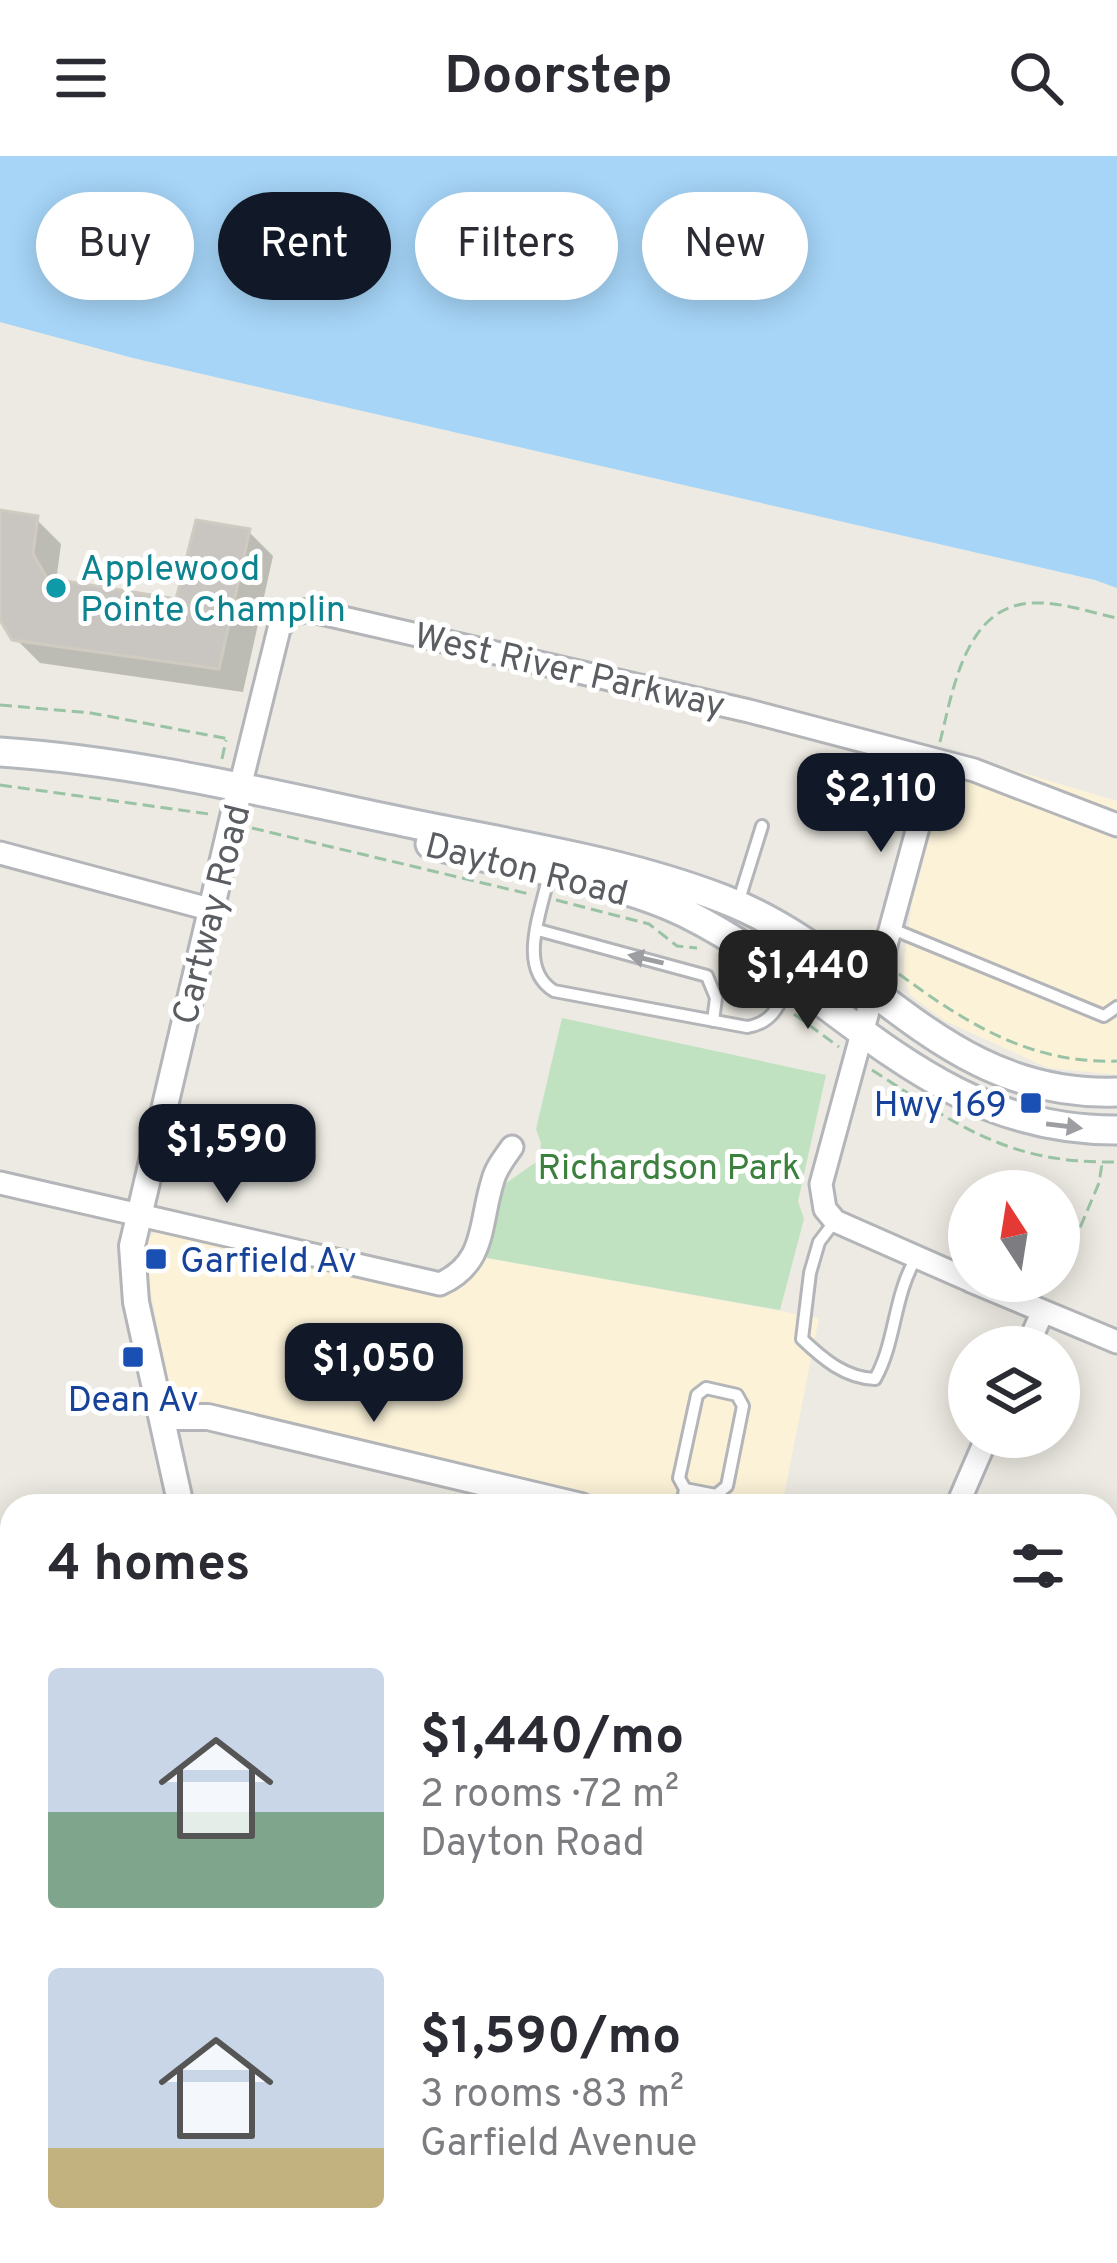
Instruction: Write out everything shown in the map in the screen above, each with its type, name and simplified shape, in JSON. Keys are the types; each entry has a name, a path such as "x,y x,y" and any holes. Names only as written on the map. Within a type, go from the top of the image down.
{"main road":[{"name":"Dayton Road","path":"0,752 85,758 240,788 552,863 692,888 758,914 954,1051 1009,1075 1074,1091 1117,1092"},
{"name":"Dayton Road","path":"552,863 680,911 750,950 862,1033 992,1111 1056,1126 1117,1130"}],"street":[{"name":"Cartway Road","path":"178,1494 132,1275 132,1246 279,629 295,612"},
{"name":"West River Parkway","path":"295,612 321,612 726,706 1006,781 1117,825"},
{"path":"936,761 821,1184 825,1209 836,1221 948,1272"},
{"path":"0,853 209,909"},
{"path":"0,1183 440,1284 462,1274 476,1253 494,1174 512,1147"},
{"path":"1021,1302 1117,1342"},
{"path":"1036,1326 1043,1311"},
{"path":"162,1417 208,1417 531,1494"},
{"path":"962,1494 978,1458"}],"lane":[{"path":"737,905 762,826"},
{"path":"552,863 534,971 554,991 747,1027 761,1025 774,1015 791,980"},
{"path":"890,928 1104,1016 1117,1007"},
{"path":"538,930 706,976 716,998 713,1021"},
{"path":"836,1221 819,1242 801,1322 802,1339 831,1366 875,1379 883,1365 907,1273 916,1258"},
{"path":"685,1494 679,1478 697,1395 706,1388 737,1395 743,1406 727,1486 717,1494"},
{"path":"686,1490 710,1494"}],"path":[{"path":"936,761 956,677 992,617 1006,609 1039,603 1117,619"},
{"path":"0,706 91,713 251,742"},
{"path":"0,785 210,814"},
{"path":"880,964 997,1038 1052,1056 1117,1061"},
{"path":"874,1072 982,1140 1048,1157 1117,1162"},
{"path":"1080,1228 1099,1184 1102,1163"}],"shaded area":[{"path":"953,752 1117,801 1117,1075 1048,1068 945,1021 910,995 904,960 912,903"},
{"path":"166,1230 434,1295 464,1285 487,1258 819,1318 784,1494 593,1494 175,1397 169,1387 148,1279 146,1242 155,1232"}],"green space":[{"name":"Richardson Park","path":"562,1018 826,1075 798,1201 804,1219 780,1310 487,1258 502,1186 539,1160 541,1143 536,1129"}],"water":[{"path":"0,156 1117,156 1117,588 133,358 0,322"}],"building":[{"name":"Applewood Pointe Champlin","path":"0,510 38,516 33,554 47,578 176,599 196,520 250,529 219,669 12,640 0,620"}],"place":[{"name":"Applewood Pointe Champlin","path":"56,588"},
{"name":"Hwy 169","path":"1031,1103"},
{"name":"Garfield Av","path":"156,1259"},
{"name":"Dean Av","path":"133,1357"}]}
